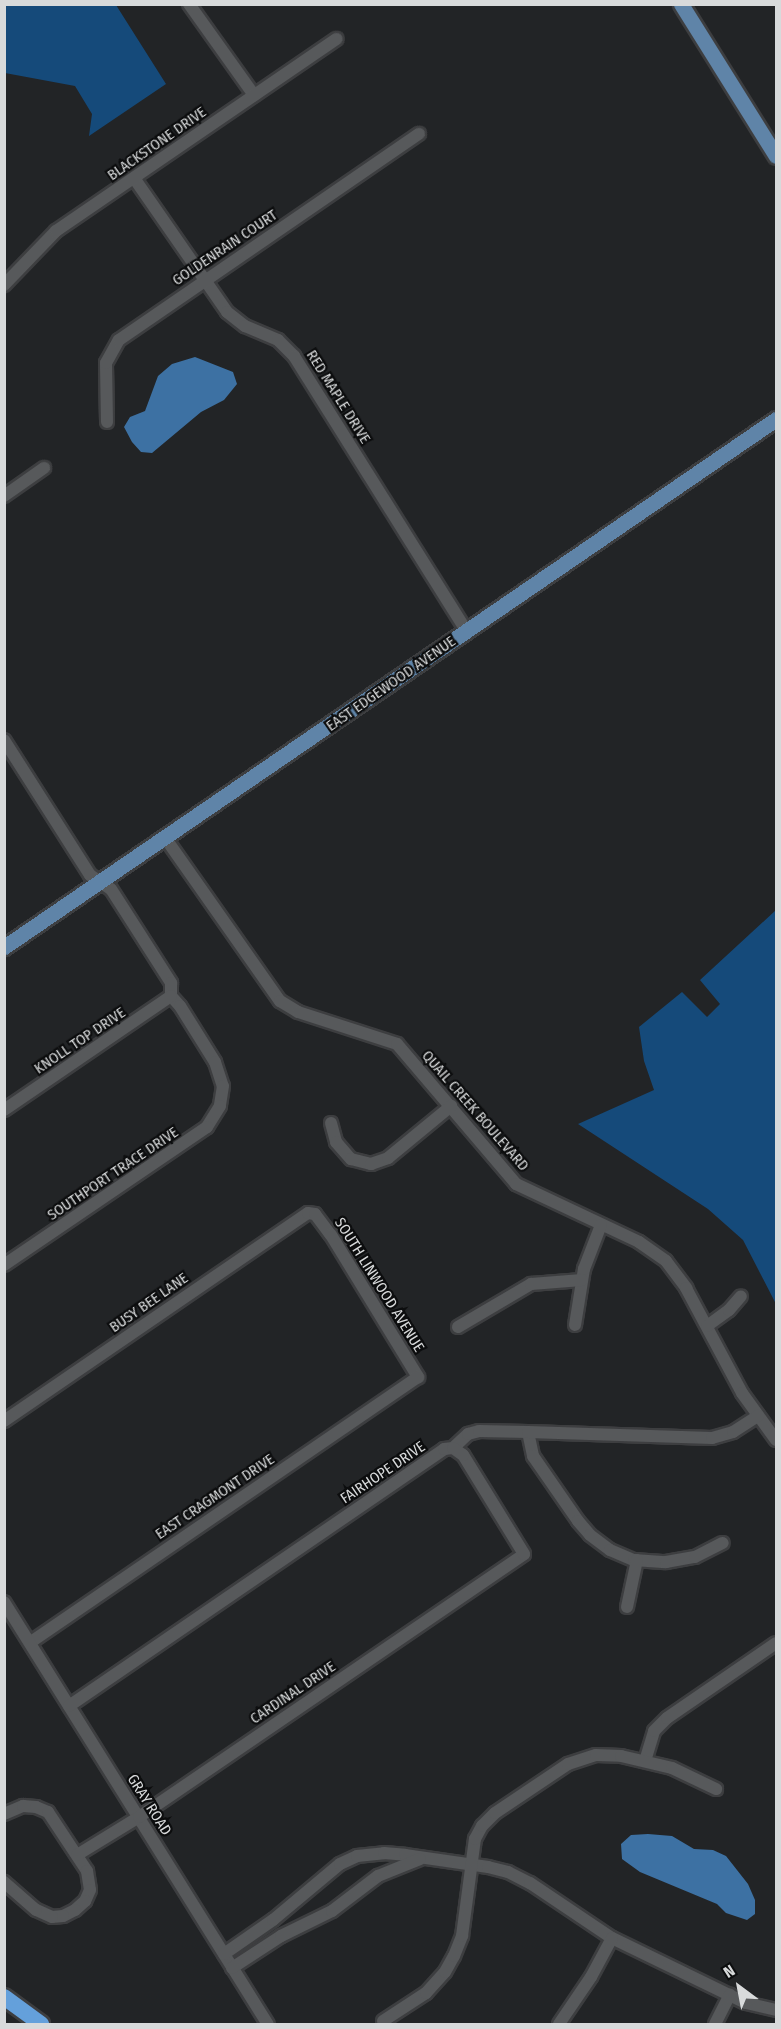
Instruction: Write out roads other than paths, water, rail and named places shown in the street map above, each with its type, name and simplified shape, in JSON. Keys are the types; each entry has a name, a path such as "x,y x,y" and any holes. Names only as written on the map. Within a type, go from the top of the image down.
{"highway":[{"path":"4,1997 41,2025"}],"main road":[{"path":"681,4 777,156"},
{"name":"EAST EDGEWOOD AVENUE","path":"4,948 777,419"}],"street":[{"path":"190,5 254,95"},
{"name":"BLACKSTONE DRIVE","path":"4,285 56,231 336,39"},
{"name":"GOLDENRAIN COURT","path":"107,422 105,374 110,352 124,336 419,134"},
{"name":"RED MAPLE DRIVE","path":"134,178 232,317 251,329 278,340 294,356 467,632"},
{"path":"4,496 44,468"},
{"path":"4,740 90,875 111,889 171,983 171,996"},
{"name":"QUAIL CREEK BOULEVARD","path":"166,839 280,1000 298,1012 398,1044 516,1184 639,1242 666,1262 685,1285 742,1393 777,1440"},
{"name":"SOUTHPORT TRACE DRIVE","path":"4,1265 203,1131 215,1117 223,1095 221,1077 215,1062 180,1006 171,996"},
{"name":"KNOLL TOP DRIVE","path":"4,1110 171,996"},
{"path":"331,1123 336,1142 351,1159 372,1164 388,1158 451,1106"},
{"name":"SOUTH LINWOOD AVENUE","path":"311,1213 318,1217 331,1235 418,1377"},
{"name":"BUSY BEE LANE","path":"4,1421 304,1215 311,1213"},
{"path":"575,1325 582,1280 601,1225"},
{"path":"458,1327 531,1284 582,1280"},
{"path":"707,1326 729,1310 741,1296"},
{"name":"EAST CRAGMONT DRIVE","path":"30,1643 418,1377"},
{"name":"FAIRHOPE DRIVE","path":"69,1706 444,1449 453,1448 463,1436 473,1432 528,1432 712,1438 733,1432 758,1416"},
{"path":"528,1432 535,1459 582,1527 610,1550 637,1560 666,1562 695,1557 723,1543"},
{"name":"CARDINAL DRIVE","path":"77,1856 138,1817 524,1554 463,1455 453,1448"},
{"path":"627,1607 637,1560"},
{"name":"GRAY ROAD","path":"4,1602 268,2025"},
{"path":"645,1761 653,1734 664,1720 777,1643"},
{"path":"382,2024 435,1985 454,1956 463,1928 475,1839 487,1820 568,1764 581,1758 610,1754 679,1770 716,1789"},
{"path":"4,1814 23,1806 42,1809 57,1823 77,1856 89,1877 90,1890 80,1906 63,1916 52,1917 41,1913 4,1882"},
{"path":"224,1954 273,1920 340,1864 357,1856 384,1853 498,1869 524,1880 612,1938 752,2005 777,2010"},
{"path":"232,1968 293,1928 332,1911 378,1876 421,1858"},
{"path":"559,2025 591,1977 612,1938"},
{"path":"715,2025 730,1995"}]}
